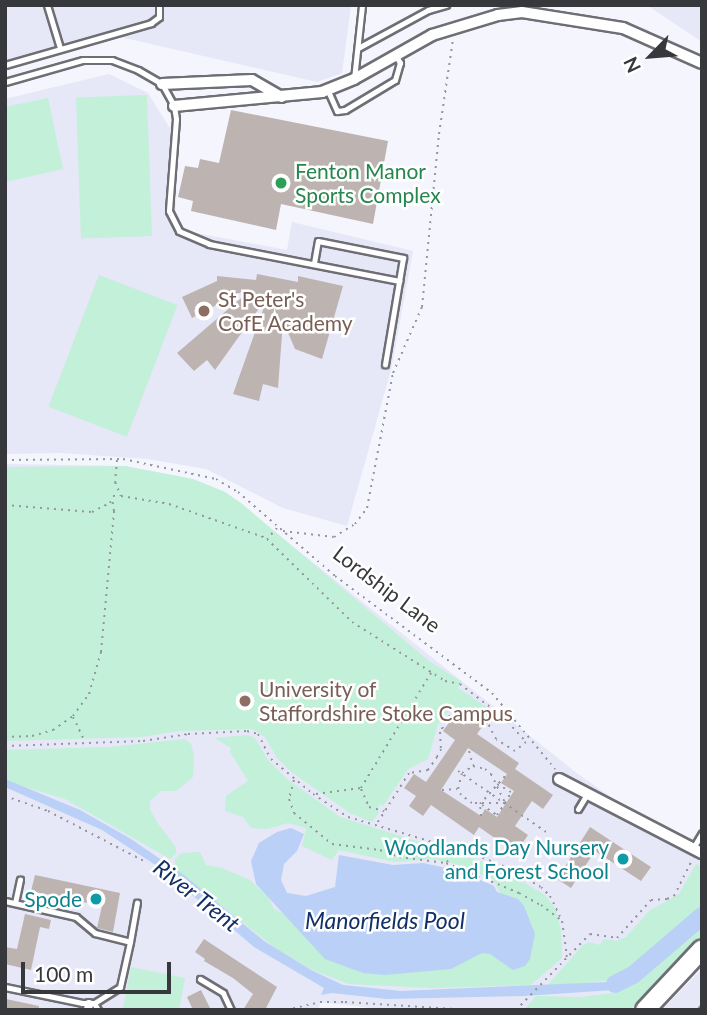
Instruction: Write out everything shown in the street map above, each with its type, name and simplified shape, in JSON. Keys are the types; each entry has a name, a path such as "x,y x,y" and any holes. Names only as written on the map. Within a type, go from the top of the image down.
{"highway":[{"path":"645,1010 702,949"}],"street":[{"path":"174,106 328,91 432,35 522,9 623,28 702,63"},
{"path":"162,84 252,80 281,97"},
{"path":"559,779 698,850"}],"lane":[{"path":"47,5 60,48"},
{"path":"5,65 151,23 159,17 159,5"},
{"path":"354,79 362,5"},
{"path":"418,5 421,14"},
{"path":"358,48 421,14 446,5"},
{"path":"328,91 337,111 345,110 395,80 400,63 395,54"},
{"path":"5,82 83,60 112,60 138,70 162,84 174,106 176,119 169,211 179,231 209,244 400,281"},
{"path":"314,263 318,240 403,258 386,364"},
{"path":"578,809 587,794"},
{"path":"698,850 702,833"},
{"path":"15,903 20,880"},
{"path":"5,901 76,917 94,933 130,942"},
{"path":"90,1006 120,987 137,903"},
{"path":"200,979 223,993 231,1010"},
{"path":"5,987 98,1010"}],"path":[{"name":"Lordship Lane","path":"5,460 117,460 216,480 238,492 335,576 492,693 539,747 559,779"},
{"path":"5,505 92,512 110,503 117,491 117,460"},
{"path":"117,491 121,496 169,504 209,516 267,539 352,622 431,673 445,681 460,684 518,730 526,742 516,751 496,739 488,723 471,711 450,715 440,732 441,749 437,757 428,770 410,773 375,826"},
{"path":"5,737 32,736 53,730 73,716 89,694 98,670 114,511 112,498"},
{"path":"267,539 278,528"},
{"path":"313,794 329,795 361,788 431,673"},
{"path":"73,716 85,742"},
{"path":"5,746 143,741 188,734 247,731 258,734 271,759 313,794 348,817 457,848 530,879 550,896 562,921 567,955 565,961"},
{"path":"469,751 473,766"},
{"path":"458,789 462,773 473,766 485,769 496,783 505,803"},
{"path":"458,771 546,832"},
{"path":"481,816 480,804 496,783 507,774"},
{"path":"294,779 289,799 293,813 332,844 380,849 399,857 446,863 541,905 562,921"},
{"path":"458,789 466,800 480,804 497,815 511,792 496,783"},
{"path":"361,788 369,807 384,811"},
{"path":"442,790 458,789"},
{"path":"5,796 48,811 146,863"},
{"path":"480,804 505,803"},
{"path":"446,863 457,848"},
{"path":"518,1009 590,934 617,938 651,900 667,900 674,895 698,850"},
{"path":"530,879 537,868"},
{"path":"286,1010 320,1002 470,1010"}],"shaded area":[{"path":"5,5 351,5 342,73 317,82 116,36 5,67"},
{"path":"647,5 702,5 702,42 657,12"},
{"name":"St Peter's CofE Academy","path":"109,74 148,93 169,127 180,128 175,215 185,231 287,250 292,222 413,251 391,370 347,526 283,508 206,469 148,459 61,453 5,454 5,99"},
{"name":"University of Staffordshire Stoke Campus","path":"5,464 125,466 193,479 225,492 574,771 702,862 702,934 630,1010 389,1010 320,1002 319,1010 5,1010"},
{"path":"702,969 702,1010 662,1010 689,982"}],"green space":[{"path":"147,95 152,236 81,238 76,97"},
{"path":"48,98 63,169 5,182 5,107"},
{"path":"99,275 177,305 127,437 48,407"},
{"path":"125,466 193,479 225,492 241,503 429,661 462,682 458,688 485,706 491,713 489,718 472,707 446,713 438,724 428,759 408,769 383,806 379,804 378,814 372,822 350,813 290,771 277,758 265,737 252,729 179,731 141,737 5,741 5,467"},
{"path":"248,735 255,738 268,760 287,779 340,817 496,866 545,895 555,908 561,930 562,958 531,985 432,988 349,984 310,969 278,950 176,871 175,859 181,853 200,852 206,865 222,868 250,880 268,897 274,909 316,928 512,917 493,879 453,863 431,859 395,862 339,850 332,860 302,846 306,828 288,823 268,829 251,828 243,817 225,811 226,796 248,781 230,752 231,748 214,738"},
{"path":"185,739 191,744 194,755 193,777 176,791 161,791 150,801 150,809 157,822 176,848 176,854 170,859 65,799 5,781 5,750 110,747"},
{"path":"696,864 702,867 702,911 645,959 613,980 546,987 583,945 589,942 599,945 604,939 615,941 626,937 649,911 679,894"},
{"path":"702,922 702,939 630,1010 524,1010 536,996 580,997 613,993 683,933"},
{"path":"131,967 185,978 179,1010 123,1008"}],"water":[{"path":"5,779 80,810 131,839 185,876 264,941 311,970 343,985 401,991 608,982 631,970 642,975 613,990 524,996 387,999 332,993 321,995 324,988 254,947 219,917 207,914 210,910 157,866 102,830 5,787"},
{"name":"Manorfields Pool","path":"291,828 304,834 297,851 284,864 281,880 287,893 306,896 335,887 339,855 393,865 423,863 460,871 494,886 497,892 518,899 524,906 535,934 530,959 525,966 513,970 490,954 482,953 451,969 384,975 363,973 325,959 256,884 251,861 259,843 277,832"}],"building":[{"name":"Fenton Manor Sports Complex","path":"231,110 388,141 373,224 281,204 276,230 191,211 193,201 178,197 185,166 198,168 200,159 219,163"},
{"path":"257,274 298,282 298,276 343,286 322,359 295,349 283,321 278,388 263,384 259,401 233,394 268,296 215,370 207,360 194,371 177,353 247,293 245,290 192,318 182,297 217,281 217,276 256,280"},
{"path":"472,714 485,723 477,734 519,763 515,769 553,795 543,809 532,801 515,826 528,835 516,853 479,827 474,835 431,805 423,816 409,806 416,796 404,788 414,774 426,782 455,740 443,731 453,717 464,725","holes":["468,748 507,774 501,783 514,791 497,817 485,809 481,816 441,790"]},
{"name":"Woodlands Day Nursery and Forest School","path":"590,827 651,867 641,881 595,851 571,888 557,879"},
{"name":"Spode","path":"35,875 120,893 113,932 97,928 102,906 31,891"},
{"path":"25,914 51,920 49,929 40,927 31,970 5,964 5,947 17,949"},
{"path":"204,939 277,987 265,1010 243,1010 253,994 195,952"},
{"path":"201,990 211,1010 193,1010 187,997"},
{"path":"6,999 39,1006 39,1010 5,1010"}],"waterway":[{"name":"River Trent","path":"615,984 633,975 702,916"}],"railway":[{"path":"697,1010 702,1004"}],"place":[{"name":"Fenton Manor Sports Complex","path":"281,183"},
{"name":"St Peter's CofE Academy","path":"204,311"},
{"name":"University of Staffordshire Stoke Campus","path":"245,701"},
{"name":"Woodlands Day Nursery and Forest School","path":"623,859"},
{"name":"Spode","path":"96,899"}]}
